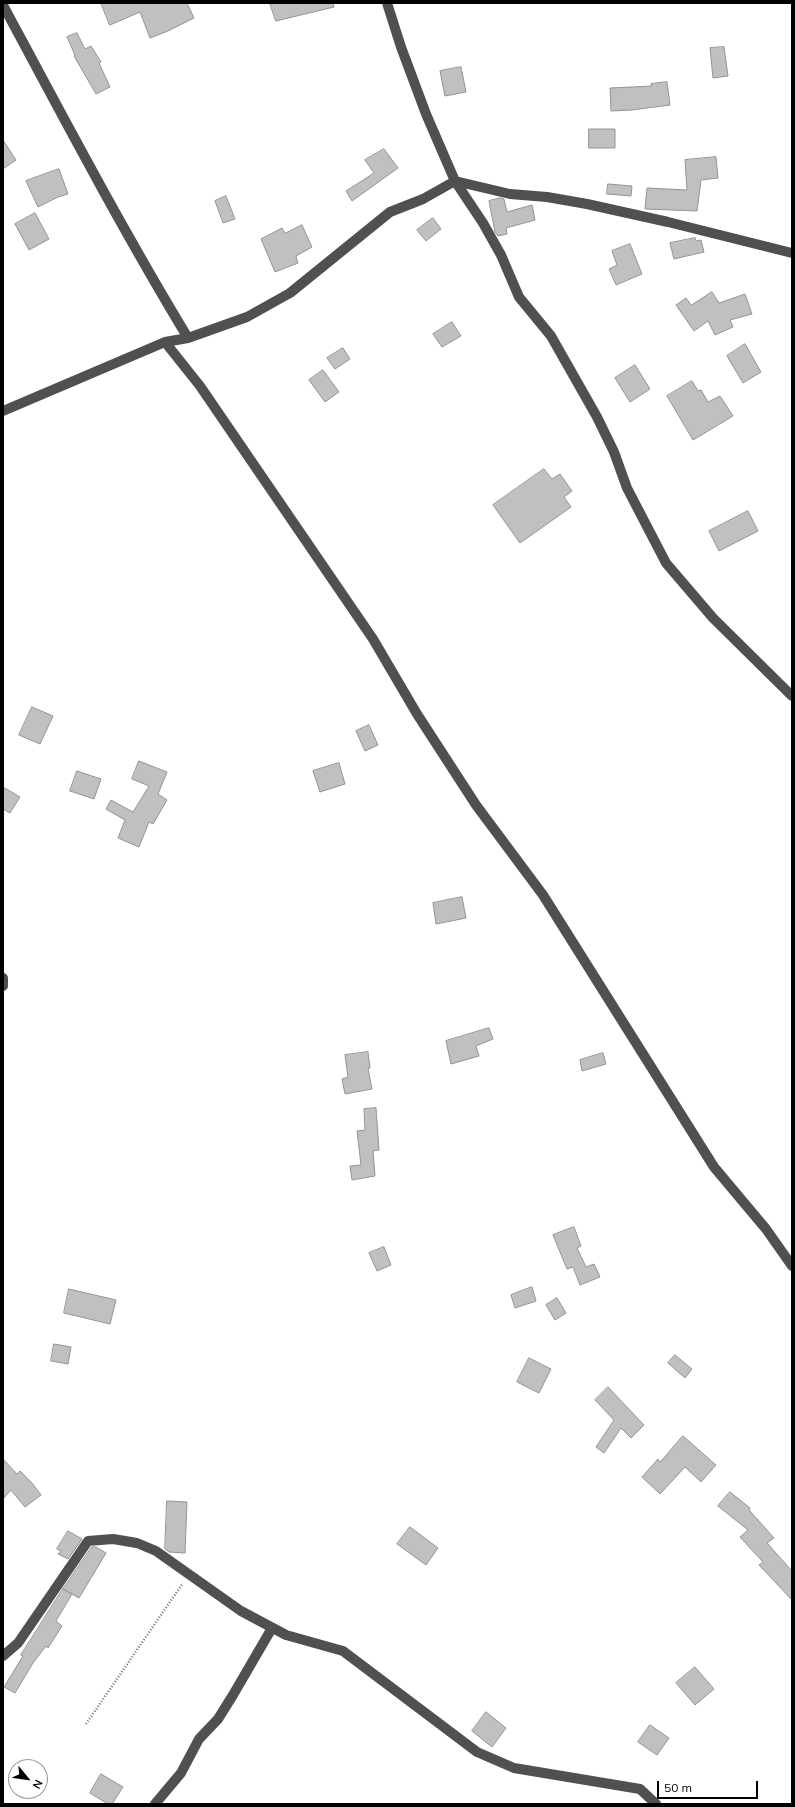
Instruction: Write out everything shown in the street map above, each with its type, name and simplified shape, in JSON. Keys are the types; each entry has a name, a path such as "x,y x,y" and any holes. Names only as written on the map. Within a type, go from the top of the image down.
{"street":[{"path":"387,3 401,47 426,114 455,181 483,223 501,255 519,297 551,336 594,411 614,452 628,488 666,563 713,618 792,696"},
{"path":"3,4 89,166 153,281 188,338"},
{"path":"3,411 165,342 188,338 247,317 290,293 390,212 423,199 455,181 510,194 547,197 587,204 668,222 792,253"},
{"path":"165,342 200,386 373,639 421,721 476,805 543,895 714,1167 766,1229 792,1266"},
{"path":"3,978 3,986"},
{"path":"3,1656 18,1643 88,1541 113,1539 137,1543 156,1551 241,1611 286,1636 343,1651 477,1752 514,1768 640,1790 656,1804"},
{"path":"155,1804 181,1773 199,1739 218,1719 272,1628"}],"path":[{"path":"86,1724 189,1574"}],"building":[{"path":"101,3 187,3 194,18 150,38 140,12 110,25"},
{"path":"270,3 333,3 334,7 276,21"},
{"path":"77,33 85,49 91,46 101,62 99,63 110,87 96,94 74,56 75,55 67,37"},
{"path":"724,47 728,76 713,78 710,48"},
{"path":"461,67 466,92 445,96 440,71"},
{"path":"667,82 670,105 611,111 610,88 652,86 651,84"},
{"path":"589,129 615,129 615,148 589,148"},
{"path":"3,140 16,160 3,169"},
{"path":"384,149 398,168 352,201 346,191 374,173 365,160"},
{"path":"716,157 718,178 701,180 697,211 645,209 647,188 687,190 685,160"},
{"path":"59,169 68,194 58,197 38,207 26,181"},
{"path":"608,184 632,186 631,196 607,194"},
{"path":"226,196 235,219 223,223 215,201"},
{"path":"500,198 504,199 507,212 532,205 535,220 506,228 507,234 498,236 495,232 489,201"},
{"path":"35,213 49,239 29,250 15,224"},
{"path":"433,218 441,229 426,241 417,230"},
{"path":"302,225 312,247 296,256 298,263 275,272 261,239 282,228 285,233"},
{"path":"695,238 696,241 701,240 704,252 674,259 670,243"},
{"path":"630,244 642,274 616,285 609,269 617,265 612,251"},
{"path":"712,292 719,303 745,294 752,314 730,320 733,327 715,335 708,321 694,331 676,305 686,298 691,305"},
{"path":"452,322 461,336 442,347 433,334"},
{"path":"745,344 761,372 743,383 727,356"},
{"path":"343,348 350,359 335,369 327,358"},
{"path":"635,365 650,389 630,402 615,378"},
{"path":"323,370 339,392 325,402 309,380"},
{"path":"692,381 698,391 701,390 708,402 720,396 733,416 693,440 667,396"},
{"path":"544,469 552,479 560,474 572,491 564,497 571,507 520,543 493,505"},
{"path":"748,511 758,531 719,551 709,531"},
{"path":"32,707 53,716 40,744 19,735"},
{"path":"369,725 378,745 365,751 356,731"},
{"path":"139,761 167,772 158,794 167,800 153,824 149,822 139,847 118,838 125,820 106,809 111,800 133,812 149,786 132,779"},
{"path":"339,763 345,784 320,792 313,771"},
{"path":"77,771 101,779 94,799 70,791"},
{"path":"3,787 20,797 10,813 3,809"},
{"path":"462,897 466,918 436,924 433,903"},
{"path":"489,1028 493,1039 476,1046 479,1056 451,1064 446,1041"},
{"path":"368,1052 370,1068 368,1068 372,1089 345,1094 342,1079 348,1077 345,1055"},
{"path":"603,1053 606,1064 582,1071 580,1060"},
{"path":"376,1108 379,1150 373,1151 375,1176 352,1180 350,1166 361,1165 357,1131 365,1130 364,1109"},
{"path":"574,1227 581,1246 577,1248 586,1267 594,1264 600,1277 580,1285 573,1267 567,1269 553,1235"},
{"path":"384,1247 391,1265 377,1271 369,1253"},
{"path":"532,1287 536,1301 515,1308 511,1295"},
{"path":"69,1289 116,1300 110,1324 64,1313"},
{"path":"557,1298 566,1313 555,1320 546,1305"},
{"path":"54,1344 71,1347 68,1364 51,1361"},
{"path":"675,1355 692,1369 685,1378 668,1363"},
{"path":"529,1358 551,1369 539,1393 517,1382"},
{"path":"608,1387 644,1425 631,1438 621,1428 604,1453 596,1447 614,1420 595,1400"},
{"path":"683,1436 716,1465 701,1482 685,1467 660,1494 642,1477 658,1459 660,1462"},
{"path":"3,1459 17,1474 20,1471 41,1495 25,1507 11,1490 3,1499"},
{"path":"730,1492 750,1508 749,1510 774,1538 767,1543 792,1571 792,1600 759,1565 763,1562 740,1537 748,1530 718,1506"},
{"path":"167,1501 187,1502 185,1553 169,1552 165,1549"},
{"path":"410,1527 438,1548 426,1565 397,1544"},
{"path":"68,1531 82,1539 68,1559 58,1554 61,1551 57,1549"},
{"path":"92,1547 96,1547 106,1553 79,1598 63,1589"},
{"path":"63,1589 72,1594 56,1621 62,1626 48,1648 46,1646 33,1663 15,1693 4,1687 23,1656 21,1655"},
{"path":"695,1667 714,1689 695,1705 676,1683"},
{"path":"486,1712 506,1728 492,1747 472,1731"},
{"path":"650,1725 669,1738 657,1755 638,1742"},
{"path":"101,1774 123,1787 112,1804 108,1804 90,1793"}]}
